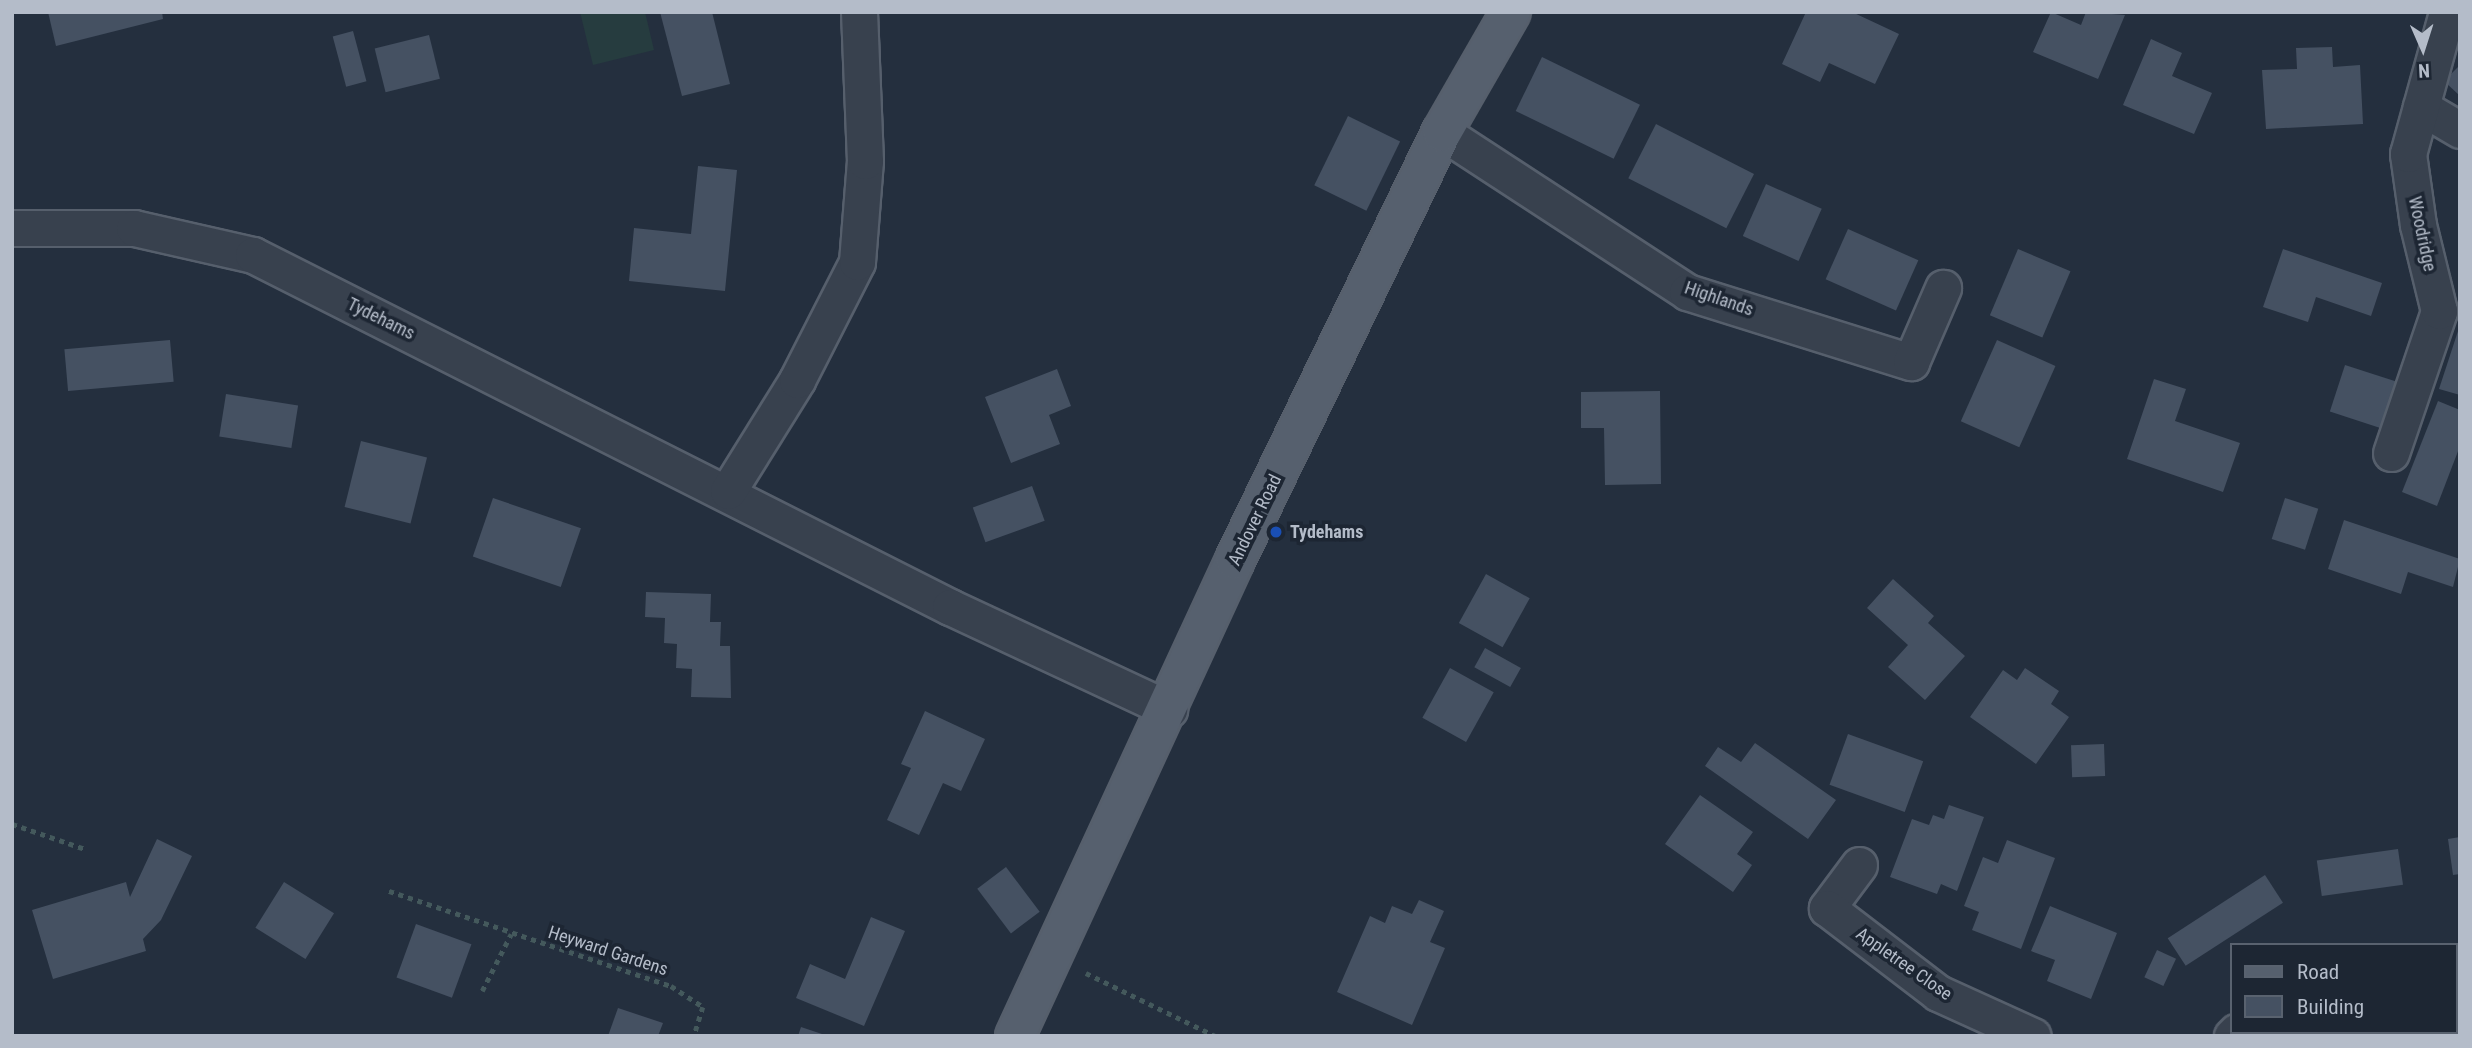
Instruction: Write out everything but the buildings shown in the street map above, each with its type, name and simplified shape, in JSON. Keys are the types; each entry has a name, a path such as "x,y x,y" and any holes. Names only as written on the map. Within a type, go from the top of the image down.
{"main road":[{"name":"Andover Road","path":"1015,1036 1170,709 1235,560 1443,132 1511,12"}],"street":[{"path":"728,491 797,380 857,262 864,161 859,12"},
{"name":"Woodridge","path":"2391,453 2439,311 2418,225 2408,154 2447,12"},
{"path":"2421,107 2460,130"},
{"name":"Highlands","path":"1443,132 1687,292 1911,362 1943,288"},
{"name":"Tydehams","path":"12,228 134,228 253,255 728,491 950,607 1170,709"},
{"name":"Appletree Close","path":"1859,865 1827,908 1938,993 2033,1036"}],"path":[{"path":"12,824 85,849"},
{"name":"Heyward Gardens","path":"389,891 671,986 703,1007 694,1036"},
{"path":"482,992 511,934"},
{"path":"1054,957 1214,1036"}],"green space":[{"path":"580,12 645,12 654,50 593,65"}],"place":[{"name":"Tydehams","path":"1276,532"}]}
